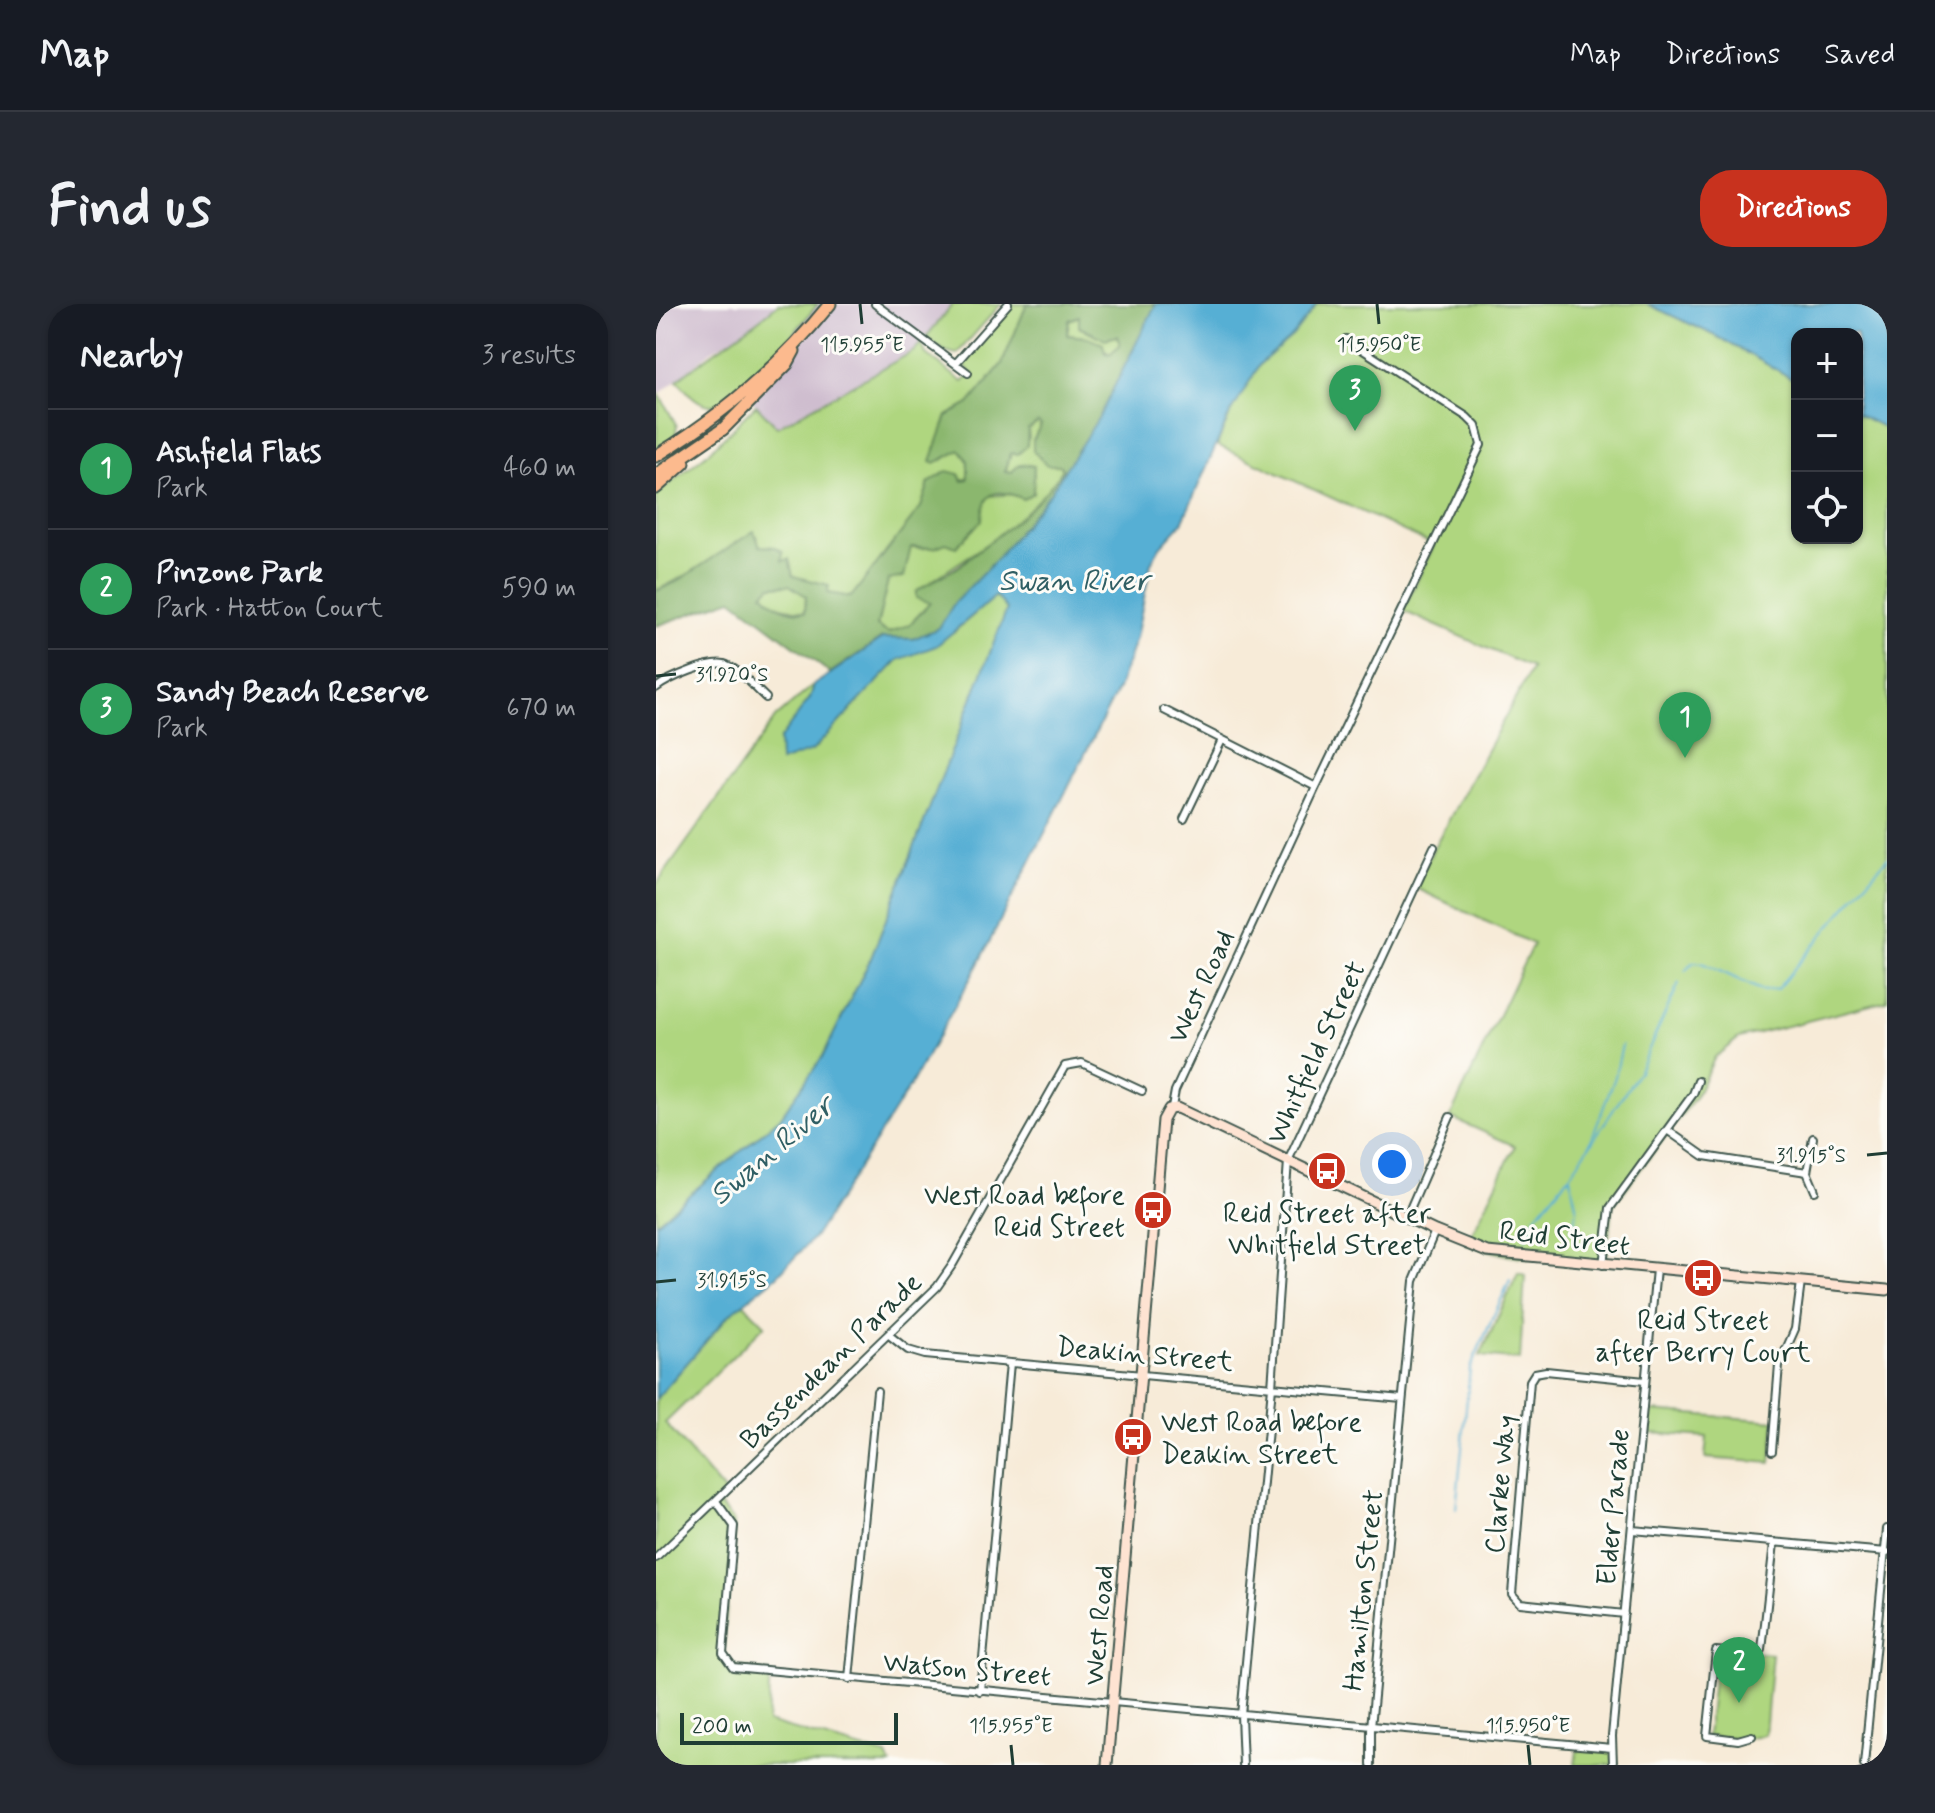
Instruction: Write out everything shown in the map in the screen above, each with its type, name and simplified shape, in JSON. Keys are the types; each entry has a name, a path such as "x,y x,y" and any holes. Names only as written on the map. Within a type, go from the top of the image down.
{"highway":[{"path":"656,456 717,417 798,343 830,304"},
{"path":"656,488 787,364 798,343"},
{"path":"656,475 704,444"}],"street":[{"path":"875,304 968,373"},
{"path":"956,363 1008,304"},
{"name":"West Road","path":"1107,1765 1163,1120 1172,1107 1175,1091 1316,787 1481,445 1476,426 1467,417 1346,339"},
{"path":"656,688 665,681 716,663 727,664 766,698"},
{"path":"1164,710 1316,787"},
{"path":"1184,819 1222,740"},
{"name":"Whitfield Street","path":"1243,1765 1241,1715 1272,1387 1288,1161 1434,847"},
{"name":"Bassendean Parade","path":"656,1558 889,1335 953,1264 1065,1066 1082,1063 1142,1091"},
{"path":"1603,1265 1610,1208 1693,1094 1698,1081"},
{"name":"Reid Street","path":"1172,1107 1406,1218 1498,1254 1887,1290"},
{"path":"1406,1218 1450,1117"},
{"path":"1667,1130 1709,1158 1807,1172"},
{"path":"1813,1138 1807,1172 1815,1191"},
{"name":"Hamilton Street","path":"1371,1765 1371,1727 1414,1281 1435,1231"},
{"name":"Elder Parade","path":"1613,1765 1612,1748 1656,1269"},
{"path":"1772,1451 1779,1365 1795,1329 1801,1282"},
{"name":"Deakin Street","path":"889,1335 916,1353 1402,1399"},
{"path":"980,1691 1010,1363"},
{"name":"Clarke Way","path":"1624,1614 1520,1603 1512,1594 1530,1381 1535,1373 1546,1371 1645,1381"},
{"path":"849,1679 877,1391"},
{"name":"Watson Street","path":"716,1501 734,1526 723,1653 728,1665 849,1679 1612,1748"},
{"path":"1864,1765 1887,1529"},
{"path":"1632,1530 1886,1552"},
{"path":"1752,1736 1738,1740 1707,1736 1716,1651 1756,1655 1762,1650 1774,1543"}],"shaded area":[{"path":"656,304 778,304 752,327 711,351 656,397"},
{"path":"818,304 953,304 915,351 777,427 744,392"}],"green space":[{"path":"778,304 818,304 768,363 736,393 723,402 706,404 692,396 677,380 753,324"},
{"path":"953,304 1001,304 957,354 944,351 926,337"},
{"path":"1011,304 1027,304 1002,364 969,404 947,416 943,426 942,460 960,450 968,461 968,479 940,479 929,483 921,507 851,597 827,593 829,586 792,576 788,560 781,562 760,547 757,538 656,591 656,495 709,452 756,405 777,427 914,351 921,343 926,354 963,382 972,374 965,367 967,353"},
{"path":"1027,304 1156,304 1099,417 1050,493 996,560 955,602 939,628 913,639 882,638 830,673 732,599 656,626 656,591 676,582 754,531 760,546 776,547 783,552 782,561 789,559 793,576 829,585 827,593 851,597 921,507 929,483 947,471 959,474 963,481 968,479 968,461 960,450 935,463 931,461 947,416 969,404 1002,364","holes":["1079,316 1079,327 1105,339 1117,336 1120,345 1110,354 1105,353 1103,344 1086,337 1067,335 1069,320","1038,422 1041,424 1033,440 1033,451 1047,465 1060,465 1063,469 1053,483 1030,508 991,541 959,566 916,592 916,598 930,603 909,625 888,633 877,626 888,580 904,577 911,547 934,548 946,543 956,547 982,520 985,503 993,494 1006,493 1023,499 1033,493 1034,466 1021,465 1011,473 1005,472 1011,453 1018,454 1027,446 1028,429","789,585 806,596 805,612 787,610 772,602 763,593 771,586"]},
{"path":"1317,304 1647,304 1714,335 1791,378 1791,544 1863,544 1863,417 1887,429 1887,1001 1739,1038 1715,1057 1696,1096 1612,1207 1606,1265 1509,1256 1467,1244 1515,1146 1450,1117 1533,944 1416,888 1434,847 1532,668 1403,611 1434,545 1217,445 1236,402 1254,372"},
{"path":"1079,316 1079,327 1098,337 1118,336 1120,345 1110,354 1086,337 1067,335 1069,320"},
{"path":"659,394 677,426 675,437 656,450"},
{"path":"1038,421 1041,424 1033,440 1063,469 1049,489 1015,523 917,592 931,603 909,625 888,633 877,626 888,580 905,566 911,547 935,546 945,541 955,534 987,496 1033,493 1034,466 1005,473 1011,452 1029,438 1028,429"},
{"path":"789,584 806,596 805,612 773,605 762,594 771,586"},
{"path":"996,595 1007,609 871,958 823,1056 780,1118 656,1223 656,885 776,717 814,685 810,698 779,740 812,751 898,660 955,631"},
{"path":"1518,1273 1525,1275 1520,1360 1480,1356"},
{"path":"743,1303 765,1325 665,1423 725,1493 716,1501 734,1522 723,1652 728,1665 770,1672 767,1722 887,1756 891,1765 656,1765 656,1399 727,1317"},
{"path":"1652,1411 1775,1421 1771,1463 1705,1458 1707,1437 1650,1433"},
{"path":"1716,1651 1772,1654 1765,1734 1744,1739 1707,1736"},
{"path":"1613,1749 1618,1765 1575,1765 1577,1751"}],"water":[{"name":"Swan River","path":"1156,304 1317,304 1293,335 1260,364 1228,418 1182,523 1160,547 1151,563 1136,638 1118,689 974,972 910,1086 816,1235 777,1276 727,1317 656,1399 656,1223 780,1118 823,1056 871,958 1007,609 996,596 936,646 898,660 812,751 780,762 779,740 810,698 814,685 883,638 913,639 939,628 955,602 996,560 1050,493 1099,417"},
{"path":"1647,304 1877,304 1887,309 1887,429 1863,417 1863,328 1791,328 1791,378 1714,335"}],"waterway":[{"path":"1685,971 1694,962 1702,963 1763,991 1777,989 1887,858"},
{"path":"1526,1238 1536,1216 1570,1175 1638,1073 1679,983"},
{"path":"1589,1146 1615,1077 1622,1045"},
{"path":"1570,1177 1577,1210 1571,1233"},
{"path":"1456,1509 1470,1368 1510,1280"}],"place":[{"name":"Sandy Beach Reserve","path":"1355,431"},
{"name":"Ashfield Flats","path":"1685,758"},
{"name":"Reid Street after Whitfield Street","path":"1327,1171"},
{"name":"West Road before Reid Street","path":"1153,1210"},
{"name":"Reid Street after Berry Court","path":"1703,1278"},
{"name":"West Road before Deakin Street","path":"1133,1437"},
{"name":"Pinzone Park","path":"1739,1703"}]}
